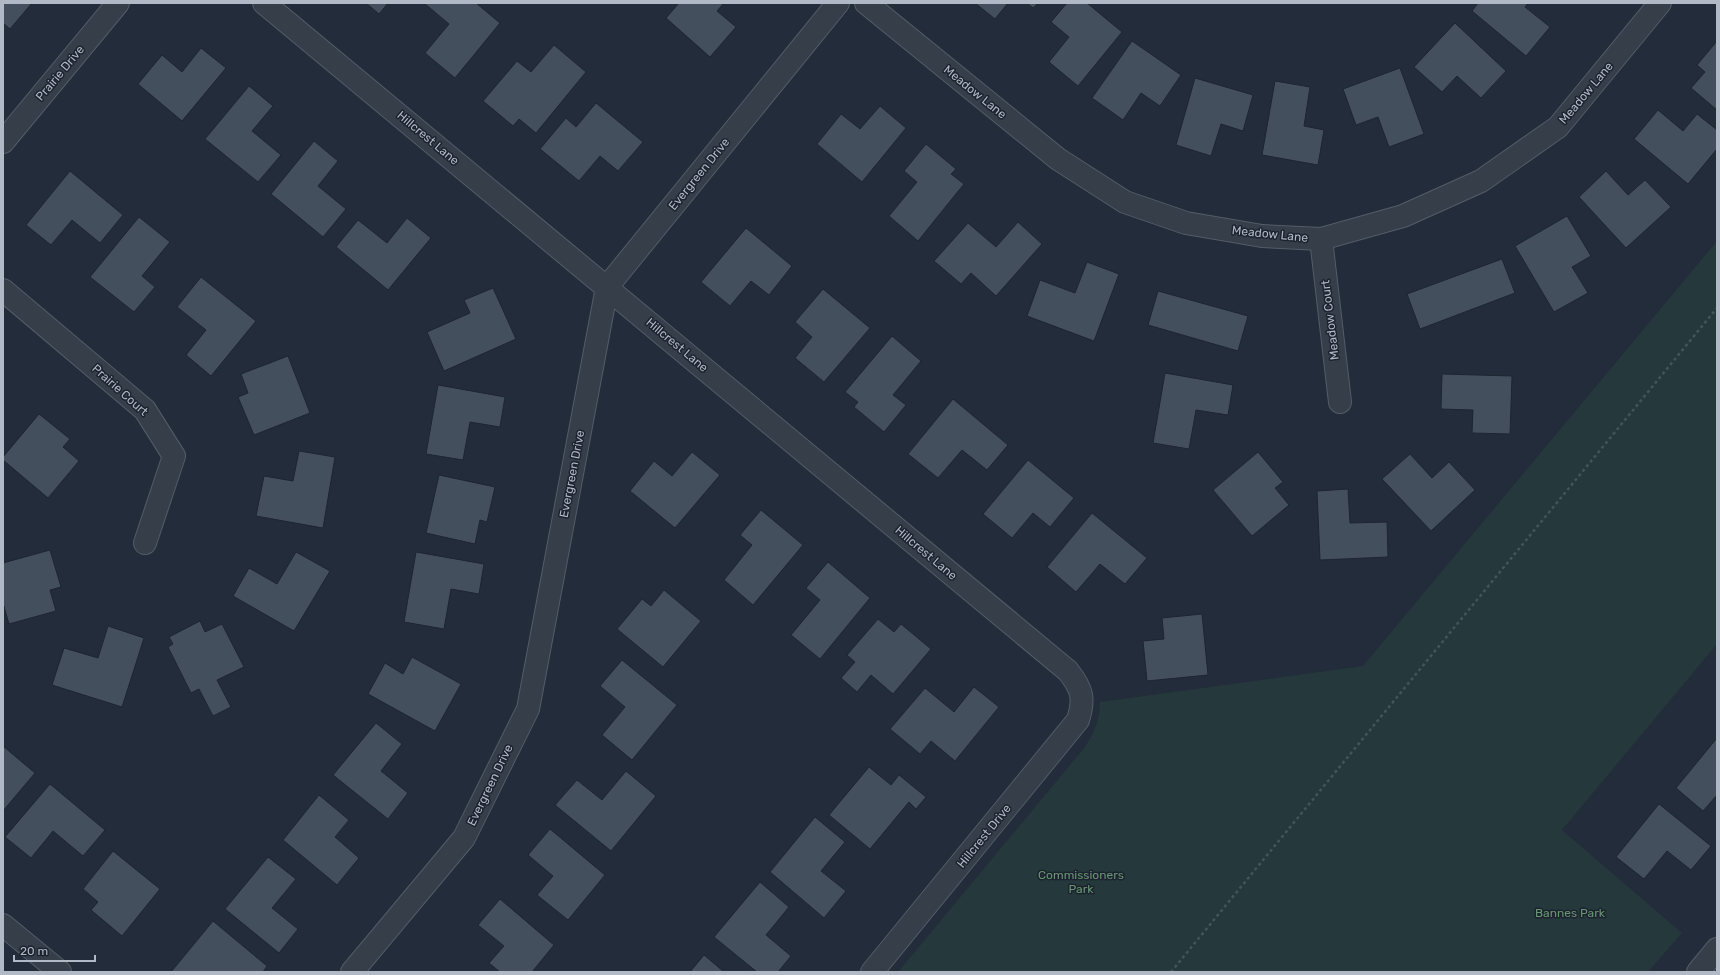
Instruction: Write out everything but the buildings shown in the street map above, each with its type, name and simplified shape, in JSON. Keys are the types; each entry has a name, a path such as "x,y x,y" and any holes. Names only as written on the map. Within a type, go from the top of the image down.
{"street":[{"name":"Prairie Drive","path":"3,142 118,3"},
{"name":"Hillcrest Lane","path":"264,3 1068,671 1077,683 1082,694"},
{"name":"Evergreen Drive","path":"352,972 464,838 528,708 607,287 838,3"},
{"name":"Meadow Lane","path":"866,3 1058,159 1124,202 1186,223 1262,236 1321,239 1403,216 1481,181 1558,127 1660,3"},
{"name":"Meadow Court","path":"1321,239 1340,402"},
{"name":"Prairie Court","path":"3,290 145,410 174,456 145,543"},
{"name":"Hillcrest Drive","path":"872,972 1078,720 1082,707 1082,694"},
{"path":"3,925 60,972"},
{"path":"1698,972 1717,949"}],"path":[{"path":"1171,972 1717,308"}],"green space":[{"path":"1717,241 1717,644 1562,830 1682,933 1648,972 898,972 1085,747 1096,726 1100,702 1363,666"}],"park label":[{"name":"Commissioners Park","path":"1081,882"},
{"name":"Bannes Park","path":"1570,913"}]}
